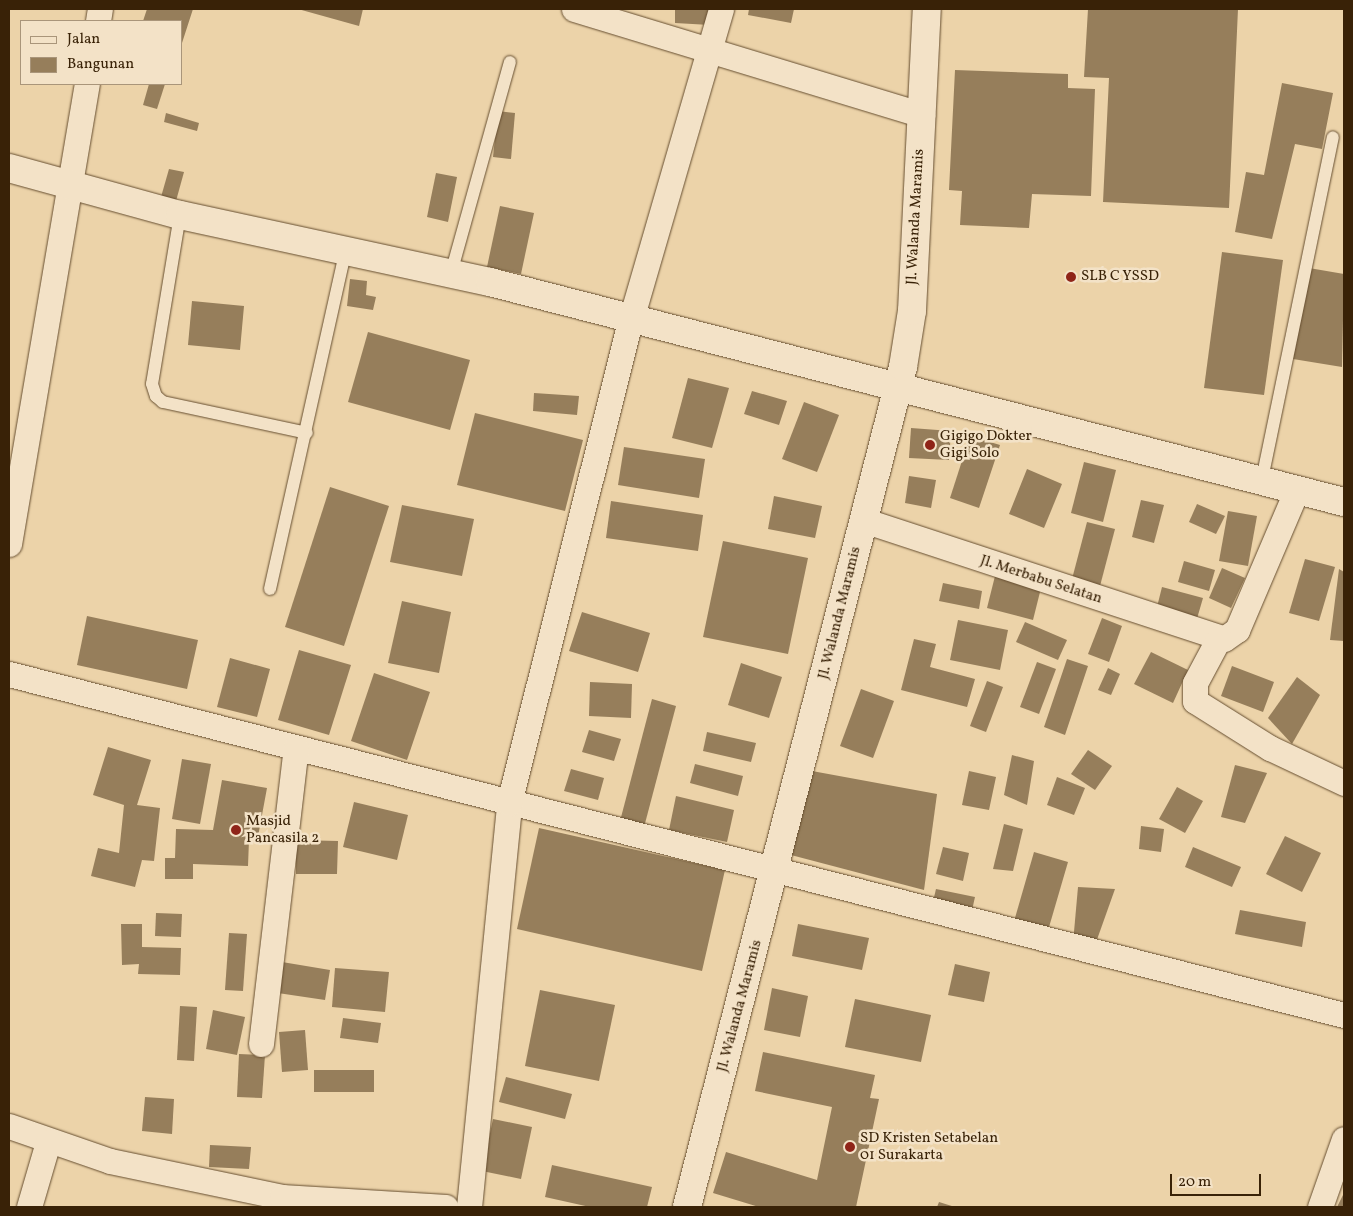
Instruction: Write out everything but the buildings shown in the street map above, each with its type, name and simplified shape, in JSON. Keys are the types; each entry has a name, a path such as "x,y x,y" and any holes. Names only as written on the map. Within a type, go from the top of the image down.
{"main road":[{"name":"Jl. Walanda Maramis","path":"687,1207 898,387 912,311 927,9"},
{"path":"9,168 180,215 451,273 898,387 1261,484 1344,502"}],"street":[{"path":"574,9 922,116"},
{"path":"468,1207 509,803 631,319 720,9"},
{"path":"9,544 87,85"},
{"path":"1296,492 1237,630 1228,638 1219,638 1194,683 1195,701 1270,748 1344,783"},
{"name":"Jl. Merbabu Selatan","path":"864,520 1219,638"},
{"path":"9,674 775,871 1344,1014"},
{"path":"261,1044 296,748"},
{"path":"9,1126 48,1142 154,1171 283,1202 446,1207"},
{"path":"1320,1207 1344,1140"},
{"path":"29,1207 48,1142"}],"lane":[{"path":"451,273 510,62"},
{"path":"1261,484 1333,138"},
{"path":"180,215 152,384 156,396 163,402 307,433"},
{"path":"270,589 307,433 346,249"}],"place":[{"name":"SLB C YSSD","path":"1071,277"},
{"name":"Gigigo Dokter Gigi Solo","path":"930,445"},
{"name":"Masjid Pancasila 2","path":"236,830"},
{"name":"SD Kristen Setabelan 01 Surakarta","path":"850,1147"}]}
